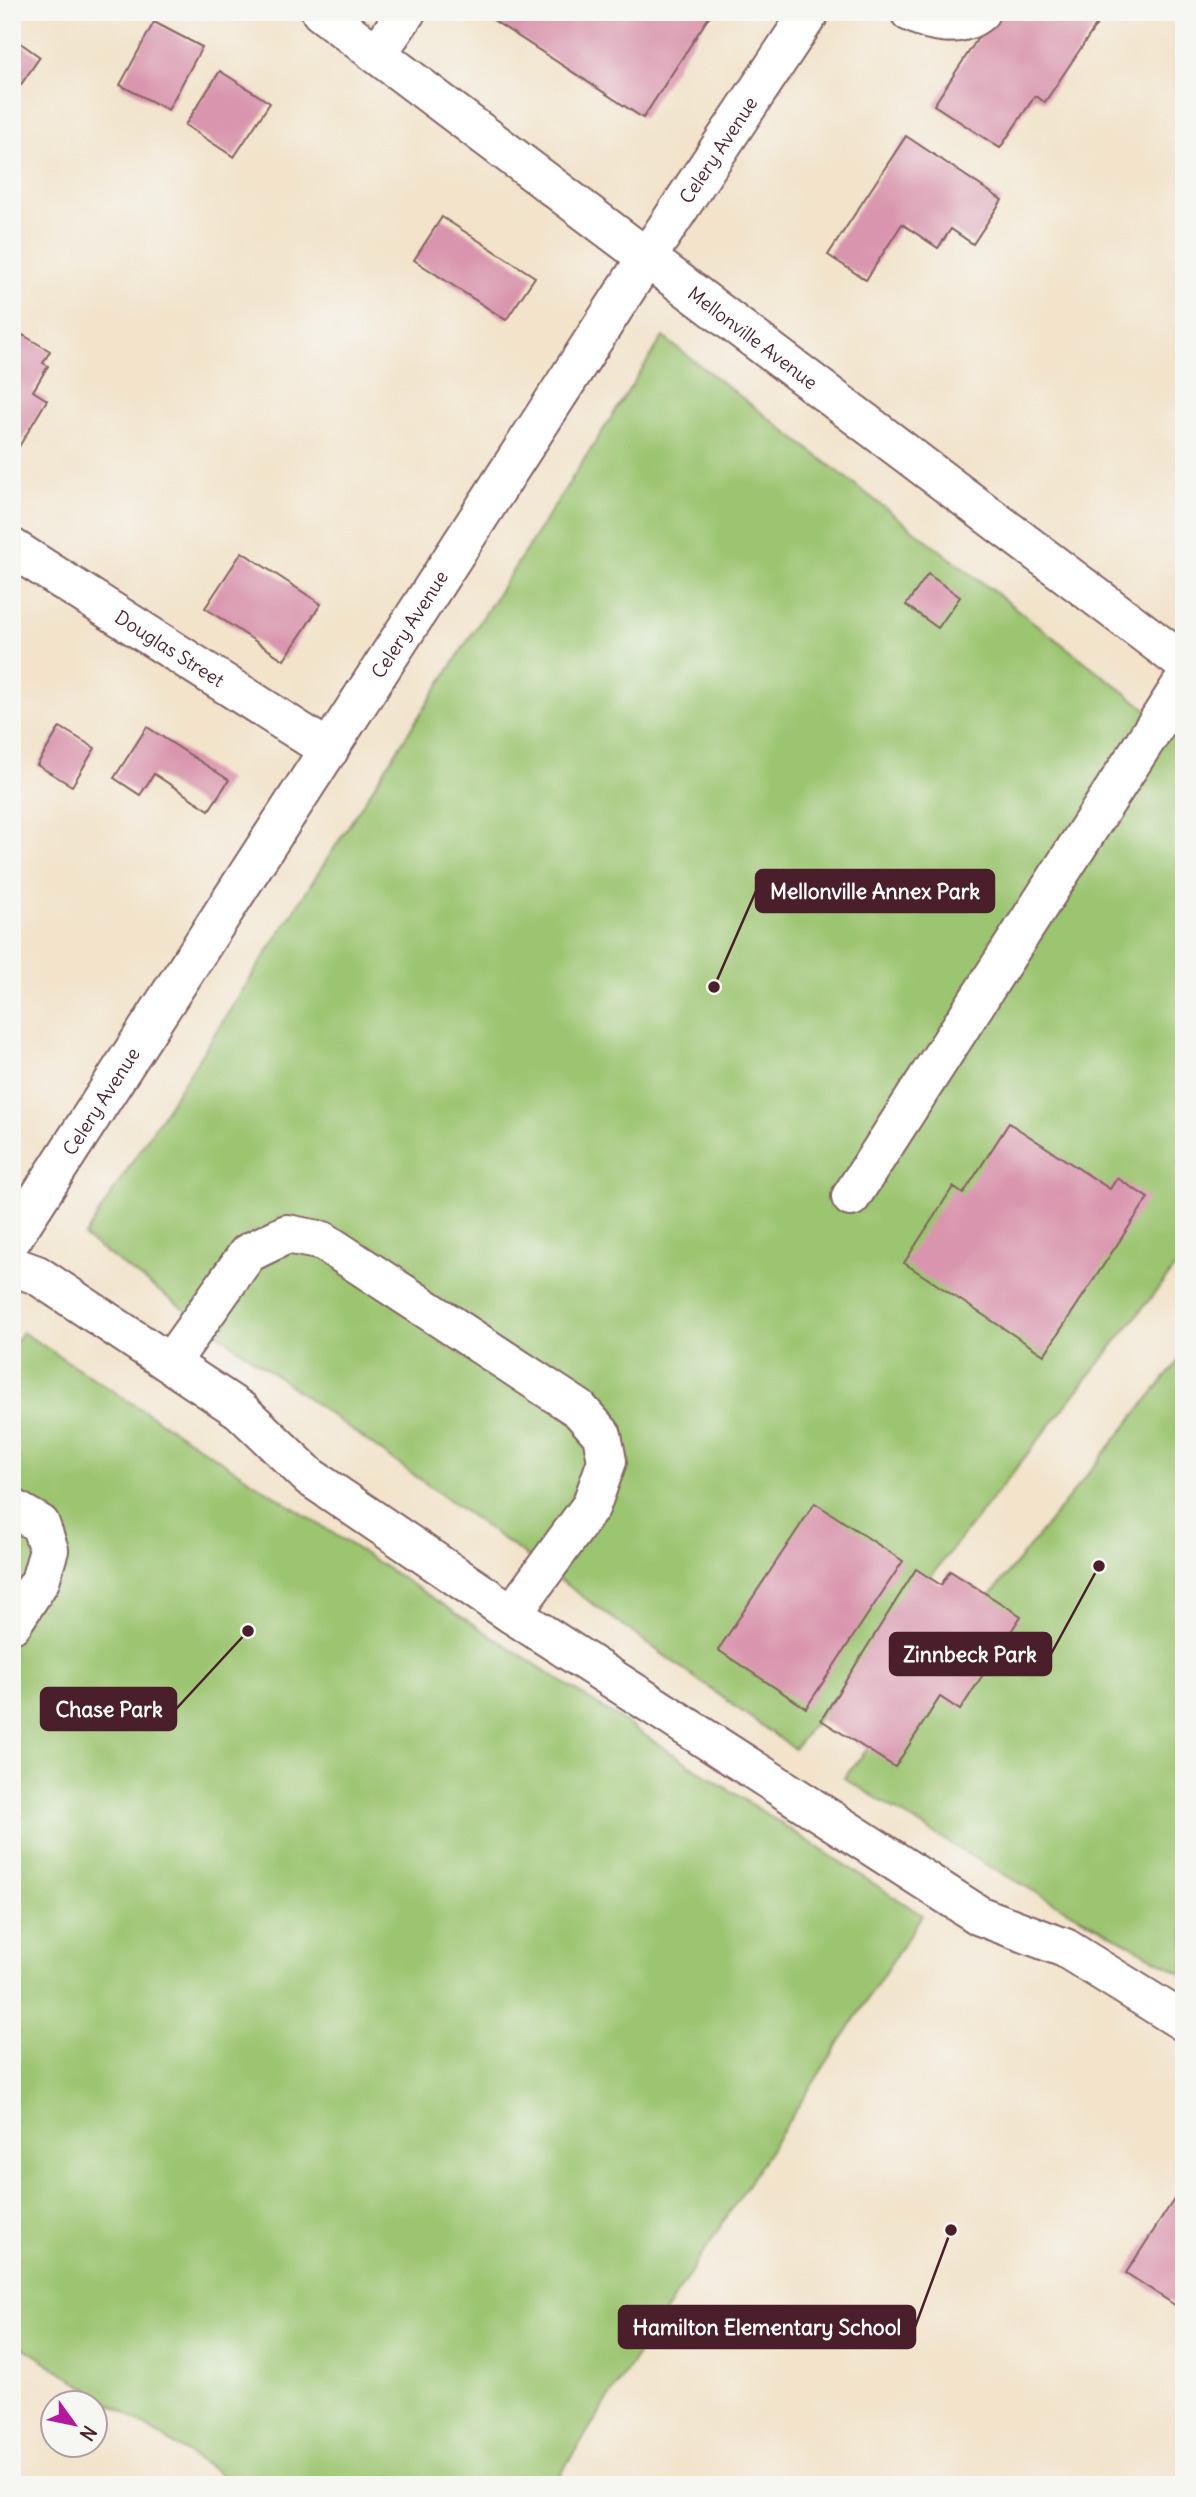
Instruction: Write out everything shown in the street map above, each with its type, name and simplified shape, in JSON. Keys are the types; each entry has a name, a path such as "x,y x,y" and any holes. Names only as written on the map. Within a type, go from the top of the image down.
{"main road":[{"name":"Mellonville Avenue","path":"321,12 1184,663"},
{"path":"377,54 406,12"},
{"name":"Celery Avenue","path":"12,1238 647,257 810,12"},
{"path":"910,12 940,23 961,23 980,12"},
{"name":"Douglas Street","path":"12,548 329,750"},
{"path":"851,1197 1184,681"},
{"path":"170,1363 248,1253 287,1234 323,1241 579,1409 602,1435 607,1461 591,1506 512,1614"},
{"path":"12,1266 37,1275 240,1410 310,1477 512,1614 980,1916 1065,1948 1184,2022"},
{"path":"12,1508 40,1524 49,1550 40,1581 12,1624"}],"green space":[{"path":"663,337 1184,738 1184,1256 794,1749 84,1237"},
{"path":"22,1332 922,1915 553,2485 237,2485 108,2402 108,2388 86,2388 12,2340 12,1347"},
{"path":"1184,1354 1184,1975 964,1852 844,1778"}],"building":[{"path":"494,12 712,12 643,118 490,18"},
{"path":"995,12 1105,12 1045,102 1035,96 1000,148 934,105"},
{"path":"154,22 202,47 168,110 120,85"},
{"path":"12,37 40,57 15,93 12,91"},
{"path":"220,71 270,103 234,157 185,125"},
{"path":"906,136 1002,200 973,244 951,229 938,248 902,224 866,280 828,255"},
{"path":"442,217 535,277 506,320 414,260"},
{"path":"23,335 50,351 43,363 48,366 33,391 47,400 17,450 12,447 12,352"},
{"path":"242,552 321,604 284,660 205,608"},
{"path":"928,574 960,597 938,628 906,605"},
{"path":"60,727 95,748 72,786 37,765"},
{"path":"147,727 229,780 209,810 154,774 140,795 114,778"},
{"path":"1009,1123 1110,1189 1117,1178 1148,1198 1044,1355 904,1263 953,1187 963,1194"},
{"path":"815,1503 903,1561 806,1708 718,1650"},
{"path":"916,1569 941,1585 950,1571 1021,1616 960,1710 940,1697 895,1767 821,1720"},
{"path":"1184,2184 1184,2311 1126,2273"}],"place":[{"name":"Mellonville Annex Park","path":"714,987"},
{"name":"Zinnbeck Park","path":"1099,1566"},
{"name":"Chase Park","path":"248,1631"},
{"name":"Hamilton Elementary School","path":"951,2230"}]}
